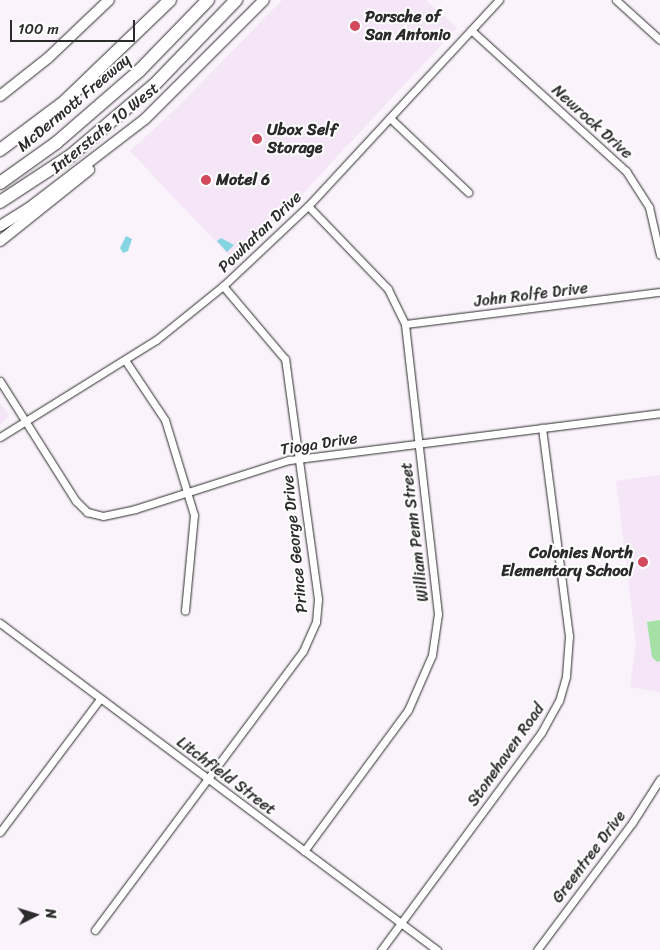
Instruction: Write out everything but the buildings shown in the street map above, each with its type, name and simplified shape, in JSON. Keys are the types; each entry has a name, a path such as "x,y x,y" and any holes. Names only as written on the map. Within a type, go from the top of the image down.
{"highway":[{"name":"McDermott Freeway","path":"0,150 64,102 170,0"},
{"name":"McDermott Freeway","path":"0,183 56,142 140,71 208,0"},
{"path":"0,202 70,156 155,84 236,0"}],"main road":[{"name":"Interstate 10 West","path":"0,226 30,208 144,119 264,0"},
{"path":"0,96 48,58 103,2"},
{"path":"0,241 115,149 144,119"}],"street":[{"name":"Powhatan Drive","path":"0,437 156,340 223,286 308,206 499,0"},
{"path":"616,0 660,40"},
{"name":"Newrock Drive","path":"471,30 626,172 649,207 660,255"},
{"path":"390,118 468,192"},
{"name":"William Penn Street","path":"304,851 408,710 432,655 438,594 405,324 388,289 308,206"},
{"name":"Prince George Drive","path":"95,930 304,651 316,622 318,599 285,359 223,286"},
{"name":"John Rolfe Drive","path":"405,324 660,292"},
{"path":"125,360 165,420 188,492 195,526 185,611"},
{"name":"Tioga Drive","path":"0,381 76,501 89,513 114,515 300,458 660,413"},
{"name":"Stonehaven Road","path":"381,950 542,733 559,701 566,676 568,636 542,428"},
{"name":"Litchfield Street","path":"0,624 437,950"},
{"path":"0,832 100,699"},
{"name":"Greentree Drive","path":"537,950 632,823 660,779"}],"shaded area":[{"path":"282,0 426,0 457,28 306,190 233,260 130,151 178,107"},
{"path":"0,402 9,416 0,425"},
{"name":"Colonies North Elementary School","path":"660,475 660,692 630,687 636,643 616,481"}],"green space":[{"path":"660,620 660,661 657,662 652,657 647,622"}],"water":[{"path":"126,236 132,239 128,251 123,253 120,248"},
{"path":"221,238 234,245 227,252 217,241"}],"place":[{"name":"Porsche of San Antonio","path":"355,26"},
{"name":"Ubox Self Storage","path":"257,139"},
{"name":"Motel 6","path":"206,180"},
{"name":"Colonies North Elementary School","path":"643,562"}]}
